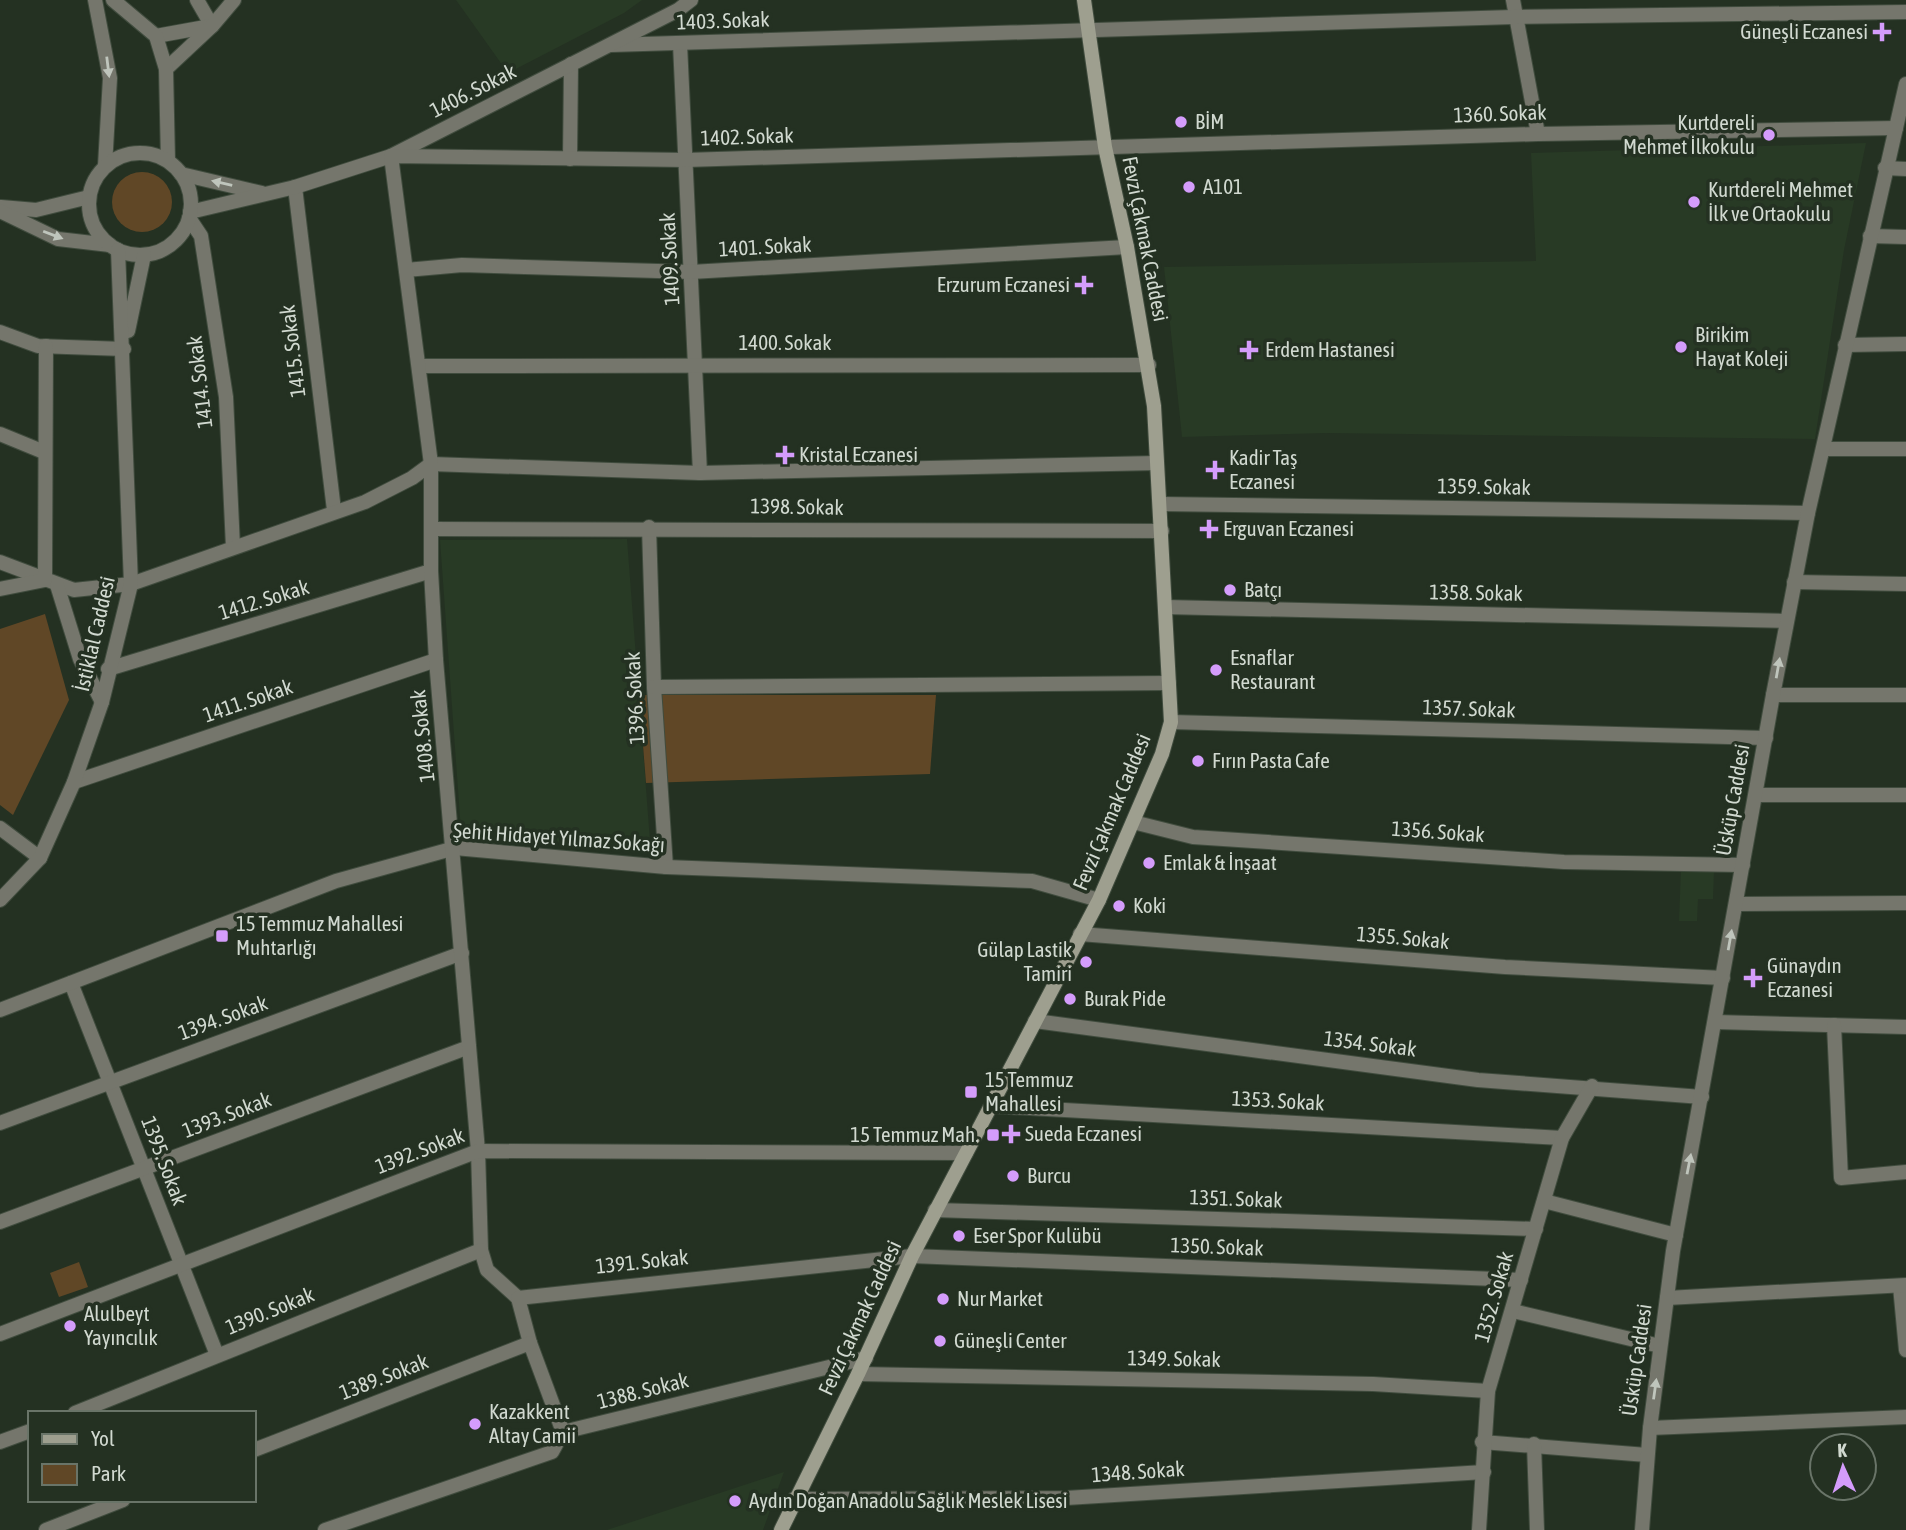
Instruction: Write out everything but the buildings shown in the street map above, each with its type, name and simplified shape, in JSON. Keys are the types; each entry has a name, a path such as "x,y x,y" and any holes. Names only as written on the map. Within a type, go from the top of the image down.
{"main road":[{"name":"Fevzi Çakmak Caddesi","path":"781,1530 935,1210 1099,900 1162,754 1171,722 1163,531 1149,365 1105,146 1084,0"}],"street":[{"path":"95,0 110,78 105,166"},
{"path":"113,0 156,36 166,69 168,161"},
{"path":"197,0 212,26"},
{"path":"166,69 212,26 234,0"},
{"name":"1406. Sokak","path":"189,215 264,193 295,187 391,156 611,45 691,0"},
{"path":"1513,0 1513,17 1538,134"},
{"name":"1403. Sokak","path":"611,45 1089,28 1513,17 1906,12"},
{"path":"156,36 212,26"},
{"name":"1409. Sokak","path":"680,44 700,473"},
{"path":"570,159 571,64"},
{"name":"Üsküp Caddesi","path":"1642,1530 1650,1428 1676,1235 1786,621 1845,345 1906,84"},
{"name":"1360. Sokak","path":"1105,146 1538,134 1896,128"},
{"name":"1402. Sokak","path":"391,156 686,160 1105,146"},
{"path":"0,209 58,239 114,247 144,255 172,243 189,215 188,187 181,174 168,161 136,153 120,157 105,166 94,181 89,197 93,224 114,247"},
{"name":"1408. Sokak","path":"391,156 431,464 431,571 436,660 478,1151 481,1250 487,1270 517,1298"},
{"path":"1885,168 1906,169"},
{"name":"1406. Sokak","path":"181,174 264,193"},
{"name":"1415. Sokak","path":"295,187 334,510"},
{"path":"0,209 36,210 89,197"},
{"name":"1414. Sokak","path":"189,215 201,236 226,397 233,547"},
{"path":"1870,236 1906,237"},
{"name":"İstiklal Caddesi","path":"0,900 40,858 74,782 102,702 131,584 124,349 114,247"},
{"name":"1401. Sokak","path":"406,270 462,265 691,272 1127,247"},
{"name":"İstiklal Caddesi","path":"124,349 144,255"},
{"path":"0,332 46,346 124,349"},
{"path":"1845,345 1906,344"},
{"path":"46,346 44,452 51,582 80,659 102,702"},
{"name":"1400. Sokak","path":"420,366 1149,365"},
{"path":"0,435 44,452"},
{"path":"1824,449 1906,449"},
{"path":"0,562 74,590 131,584 334,510 365,502 412,478 431,464 700,473 1157,463"},
{"name":"1359. Sokak","path":"1160,504 1808,513"},
{"name":"1396. Sokak","path":"649,527 654,687 666,867"},
{"name":"1398. Sokak","path":"432,528 1163,531"},
{"name":"1412. Sokak","path":"108,669 431,571"},
{"path":"0,589 51,582"},
{"path":"1794,582 1906,584"},
{"name":"1358. Sokak","path":"1165,607 1786,621"},
{"name":"1411. Sokak","path":"74,782 436,660"},
{"path":"654,687 1169,683"},
{"path":"1773,695 1906,695"},
{"name":"1357. Sokak","path":"1171,722 1766,738"},
{"path":"1756,795 1906,795"},
{"name":"1356. Sokak","path":"1133,822 1193,837 1564,862 1743,865"},
{"path":"0,828 40,858"},
{"name":"Şehit Hidayet Yılmaz Sokağı","path":"0,1010 336,881 454,848 666,867 1032,881 1099,900"},
{"path":"1736,904 1906,903"},
{"name":"1355. Sokak","path":"1080,934 1505,967 1723,978"},
{"name":"1394. Sokak","path":"0,1123 462,953"},
{"name":"1395. Sokak","path":"71,983 217,1355"},
{"name":"1354. Sokak","path":"1035,1021 1478,1080 1592,1086 1702,1097"},
{"path":"1715,1022 1906,1027"},
{"path":"1834,1025 1841,1178 1906,1172"},
{"name":"1393. Sokak","path":"0,1222 468,1047"},
{"name":"1352. Sokak","path":"1479,1530 1484,1472 1482,1442 1488,1391 1562,1138 1592,1086"},
{"name":"1353. Sokak","path":"992,1106 1562,1138"},
{"name":"1392. Sokak","path":"0,1334 182,1267 478,1151 966,1153"},
{"path":"1544,1201 1676,1235"},
{"name":"1351. Sokak","path":"935,1210 1536,1229"},
{"name":"1390. Sokak","path":"80,1411 481,1250"},
{"name":"1350. Sokak","path":"912,1256 1521,1280"},
{"name":"1391. Sokak","path":"517,1298 912,1256"},
{"path":"1667,1298 1903,1286 1906,1350"},
{"path":"326,1530 552,1452 563,1432 530,1343 517,1298"},
{"path":"1513,1311 1660,1346"},
{"name":"1389. Sokak","path":"256,1449 530,1343"},
{"name":"1388. Sokak","path":"563,1432 866,1358"},
{"name":"1349. Sokak","path":"858,1374 1373,1384 1488,1391"},
{"path":"1650,1428 1906,1417"},
{"path":"0,1443 28,1432"},
{"path":"1482,1442 1647,1455"},
{"path":"1534,1444 1537,1530"},
{"name":"1348. Sokak","path":"794,1499 1066,1497 1484,1472"},
{"path":"46,1530 118,1502"}],"shaded area":[{"path":"456,0 642,0 624,13 508,73"},
{"path":"1866,143 1844,250 1815,439 1326,433 1182,437 1164,267 1536,261 1531,153"},
{"path":"627,539 651,854 461,831 440,540"},
{"path":"1681,869 1714,871 1713,899 1698,899 1697,921 1679,921"},
{"name":"Aydın Doğan Anadolu Sağlık Meslek Lisesi","path":"784,1472 763,1530 607,1530"}],"green space":[{"path":"142,172 163,181 172,202 163,223 142,232 121,223 112,202 121,181"},
{"path":"45,614 69,700 13,815 0,805 0,629"},
{"path":"639,695 936,695 930,774 646,783"},
{"path":"79,1262 88,1287 59,1297 50,1273"}],"place":[{"name":"Güneşli Eczanesi","path":"1882,32"},
{"name":"BİM","path":"1181,122"},
{"name":"Kurtdereli Mehmet İlkokulu","path":"1769,135"},
{"name":"A101","path":"1189,187"},
{"name":"Kurtdereli Mehmet İlk ve Ortaokulu","path":"1694,202"},
{"name":"Erzurum Eczanesi","path":"1084,285"},
{"name":"Birikim Hayat Koleji","path":"1681,347"},
{"name":"Erdem Hastanesi","path":"1249,350"},
{"name":"Kristal Eczanesi","path":"785,455"},
{"name":"Kadir Taş Eczanesi","path":"1215,470"},
{"name":"Erguvan Eczanesi","path":"1209,529"},
{"name":"Batçı","path":"1230,590"},
{"name":"Esnaflar Restaurant","path":"1216,670"},
{"name":"Fırın Pasta Cafe","path":"1198,761"},
{"name":"Emlak & İnşaat","path":"1149,863"},
{"name":"Koki","path":"1119,906"},
{"name":"15 Temmuz Mahallesi Muhtarlığı","path":"222,936"},
{"name":"Gülap Lastik Tamiri","path":"1086,962"},
{"name":"Günaydın Eczanesi","path":"1753,978"},
{"name":"Burak Pide","path":"1070,999"},
{"name":"15 Temmuz Mahallesi","path":"971,1092"},
{"name":"Sueda Eczanesi","path":"1011,1134"},
{"name":"15 Temmuz Mah.","path":"993,1135"},
{"name":"Burcu","path":"1013,1176"},
{"name":"Eser Spor Kulübü","path":"959,1236"},
{"name":"Nur Market","path":"943,1299"},
{"name":"Alulbeyt Yayıncılık","path":"70,1326"},
{"name":"Güneşli Center","path":"940,1341"},
{"name":"Kazakkent Altay Camii","path":"475,1424"},
{"name":"Aydın Doğan Anadolu Sağlık Meslek Lisesi","path":"735,1501"}]}
